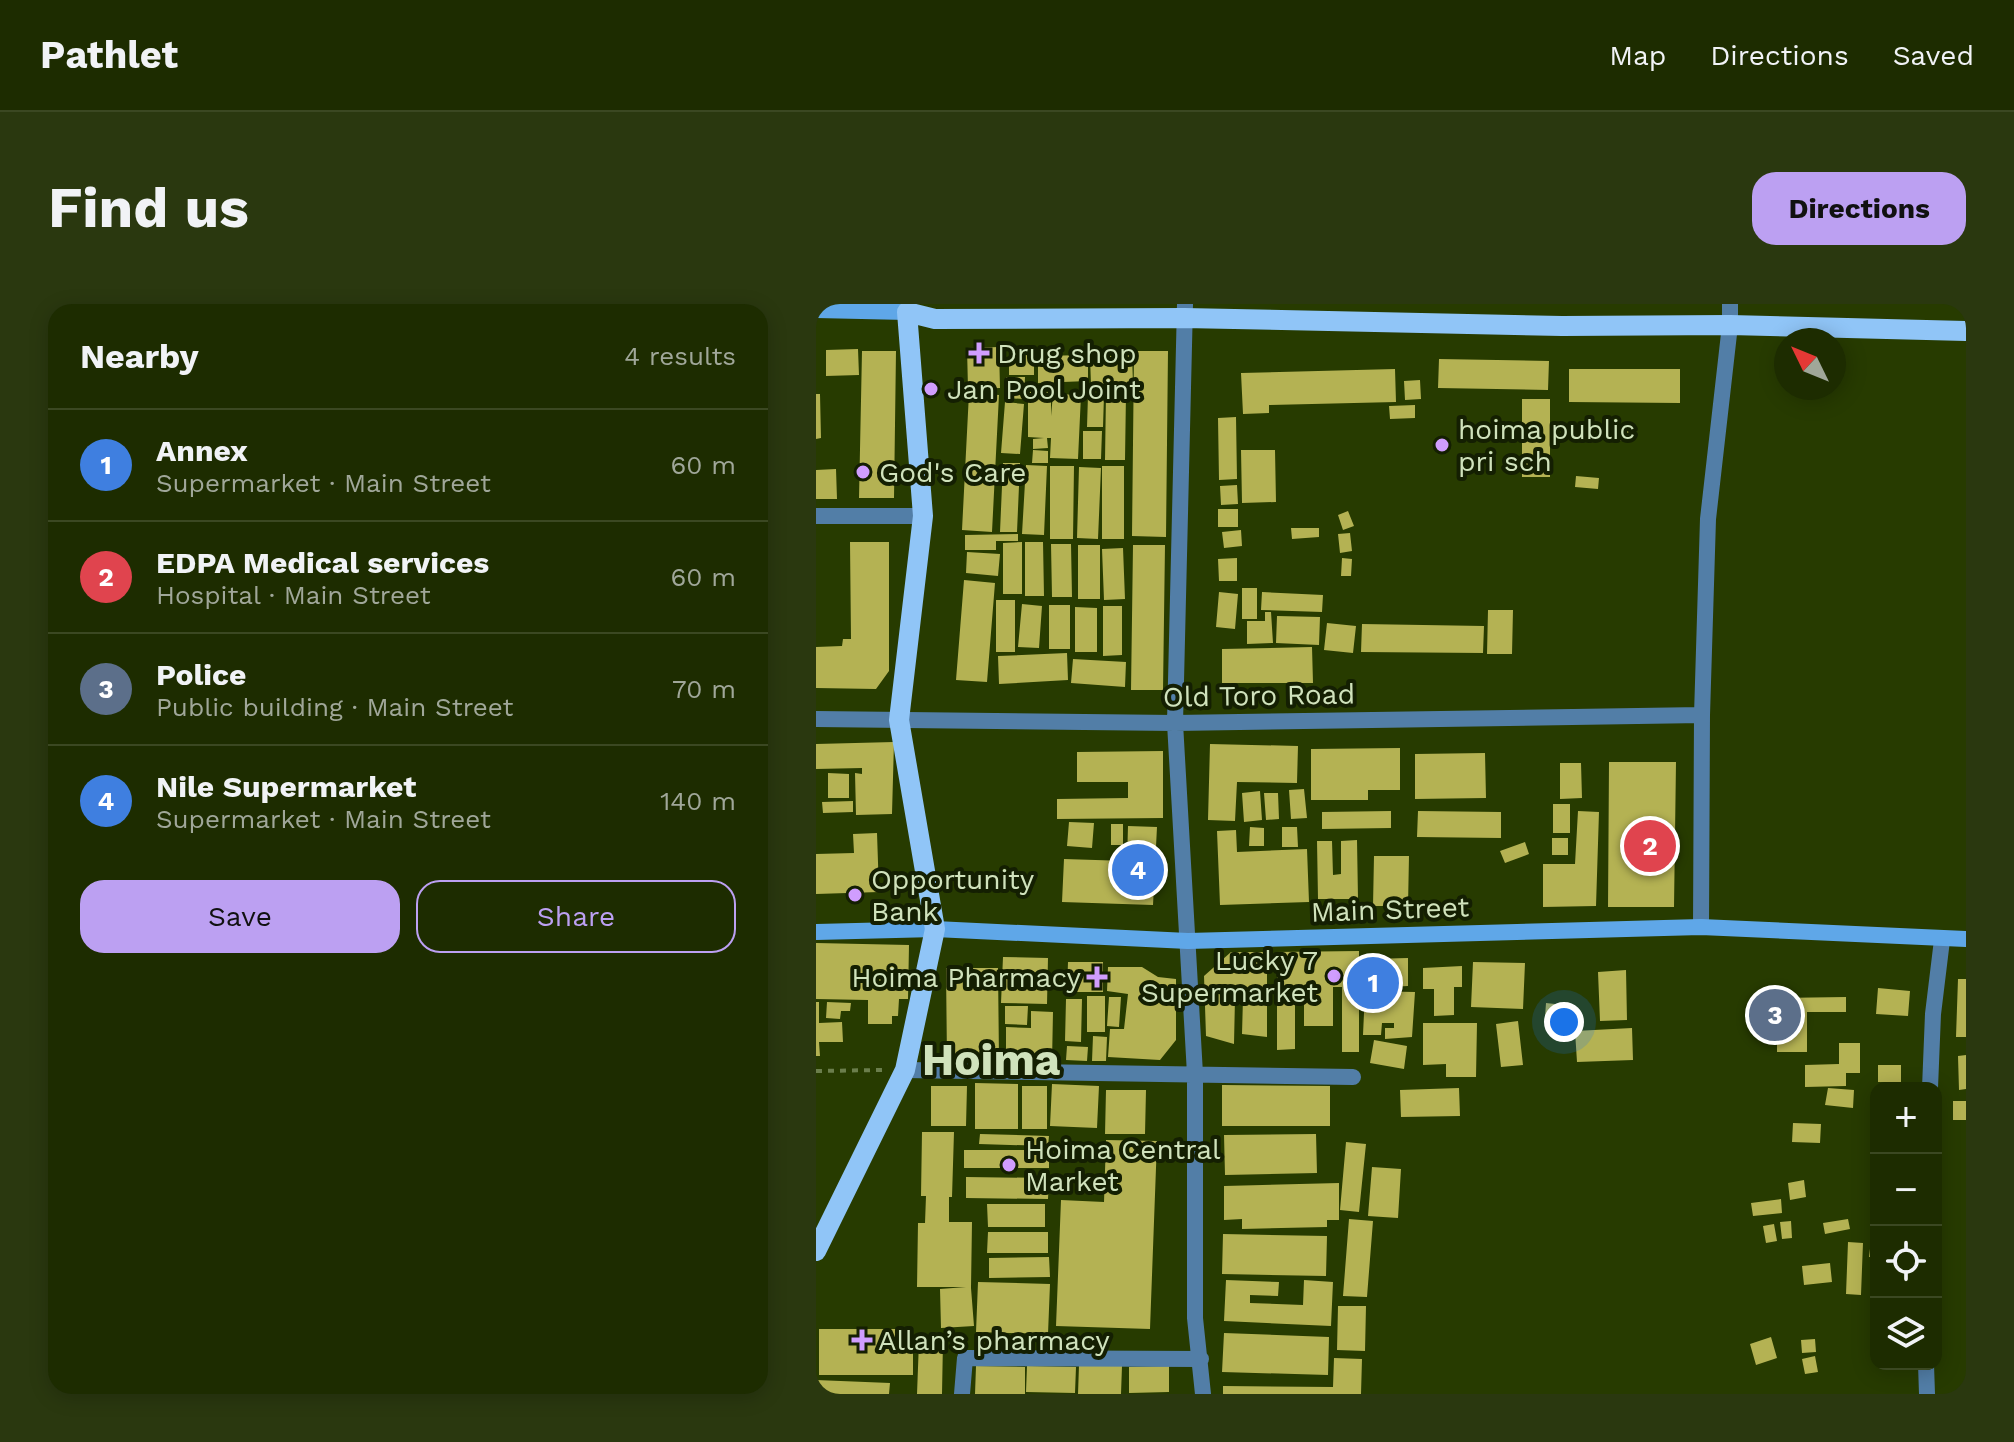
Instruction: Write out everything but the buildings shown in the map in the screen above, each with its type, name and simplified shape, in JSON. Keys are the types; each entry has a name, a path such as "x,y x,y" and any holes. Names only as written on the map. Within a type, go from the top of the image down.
{"main road":[{"path":"816,1251 824,1220 905,1070 935,929 899,720 923,516 906,308 935,319 1185,311 1562,326 1730,314 1966,331"}],"street":[{"path":"816,310 906,308"},
{"path":"1185,311 1175,723 1195,1074 1195,1318 1203,1394"},
{"path":"1701,927 1702,715 1708,519 1730,314"},
{"path":"816,516 923,516"},
{"name":"Old Toro Road","path":"816,719 1175,723 1702,715"},
{"name":"Main Street","path":"816,932 935,929 1188,941 1701,927 1966,939"},
{"path":"1930,1082 1933,1014 1942,940"},
{"path":"905,1070 1353,1077"},
{"path":"962,1394 965,1358 1201,1359"},
{"path":"1926,1370 1927,1394"}],"path":[{"path":"816,1071 905,1070"}],"place":[{"name":"Drug shop","path":"979,353"},
{"name":"Jan Pool Joint","path":"931,389"},
{"name":"hoima public pri sch","path":"1442,445"},
{"name":"God's Care","path":"863,472"},
{"name":"EDPA Medical services","path":"1650,846"},
{"name":"Nile Supermarket","path":"1138,870"},
{"name":"Opportunity Bank","path":"855,895"},
{"name":"Lucky 7 Supermarket","path":"1334,976"},
{"name":"Hoima Pharmacy","path":"1097,977"},
{"name":"Annex","path":"1373,983"},
{"name":"Police","path":"1775,1015"},
{"name":"Hoima Central Market","path":"1009,1165"},
{"name":"Allan’s pharmacy","path":"862,1340"}],"district":[{"name":"Hoima","path":"991,1060"}]}
